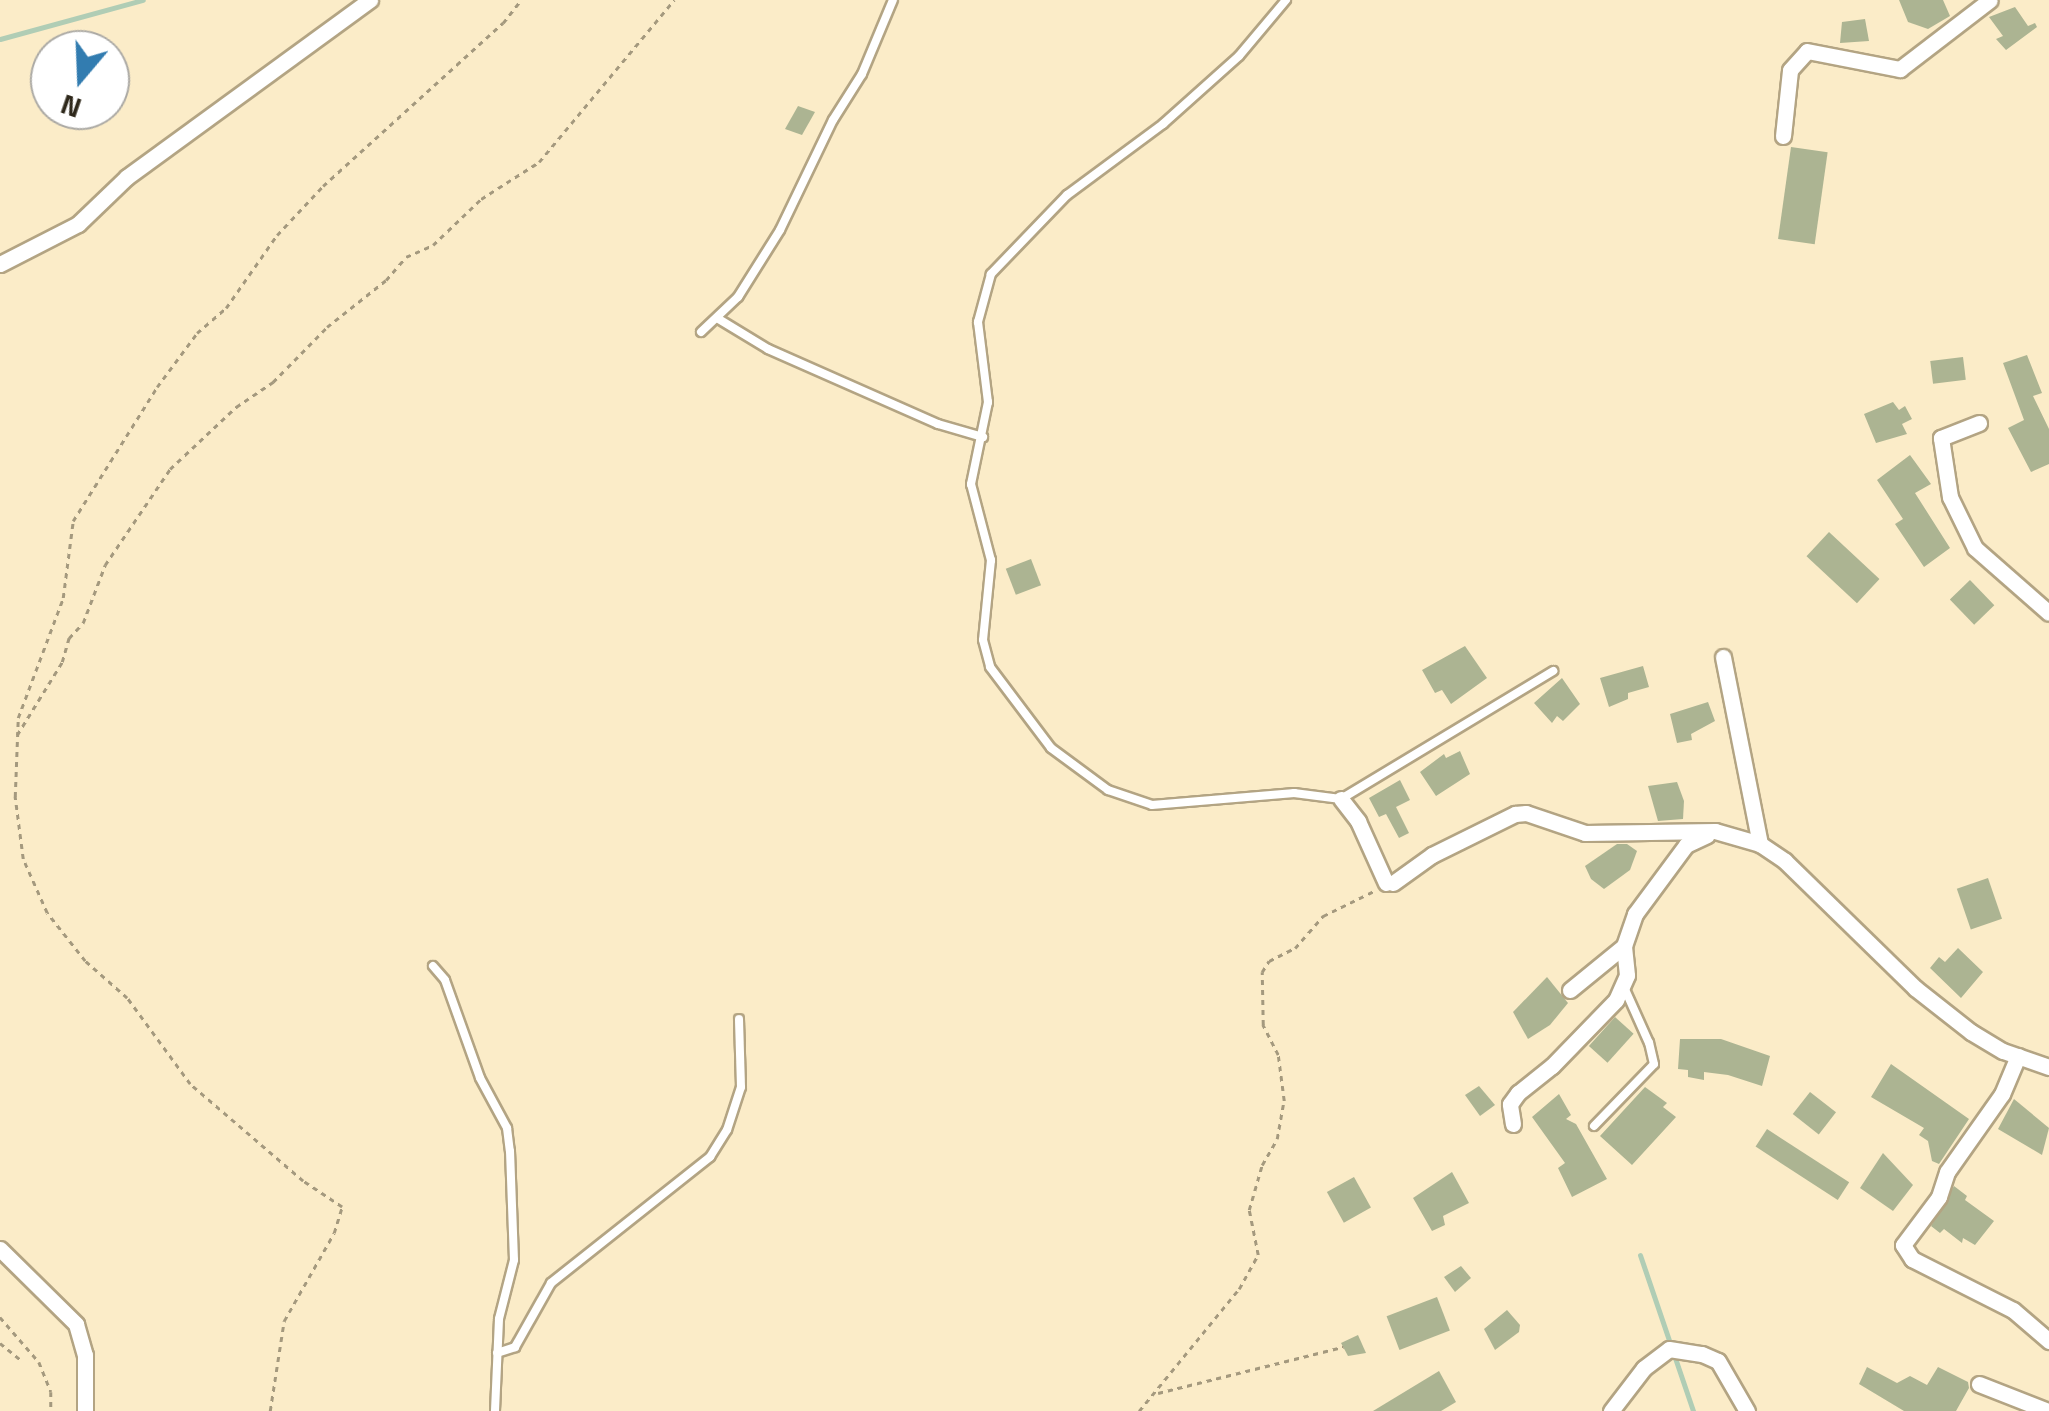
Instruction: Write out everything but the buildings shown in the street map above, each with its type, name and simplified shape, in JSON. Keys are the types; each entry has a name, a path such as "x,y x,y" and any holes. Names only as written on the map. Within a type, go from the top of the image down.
{"street":[{"path":"0,264 78,224 127,178 370,0"},
{"path":"1784,136 1790,70 1807,51 1900,69 1990,0"},
{"path":"1978,423 1941,438 1950,497 1975,548 2049,613"},
{"path":"1724,658 1760,844"},
{"path":"1341,798 1358,821 1389,883 1432,854 1514,814 1526,812 1584,833 1715,831 1760,844 1823,895 1915,988 1971,1032 2049,1067"},
{"path":"1513,1124 1510,1104 1518,1093 1552,1066 1624,987 1624,946 1635,914 1686,845 1715,831"},
{"path":"1570,990 1624,946"},
{"path":"2018,1056 2002,1094 1948,1172 1939,1197 1903,1245 1912,1259 2013,1310 2049,1340"},
{"path":"0,1249 76,1324 86,1354 85,1411"},
{"path":"1611,1411 1644,1368 1668,1349 1702,1354 1718,1362 1747,1411"},
{"path":"1979,1384 2048,1411"}],"lane":[{"path":"700,332 738,297 788,214 833,120 862,74 892,0"},
{"path":"1286,0 1238,56 1138,145 1067,196 991,274 978,322 988,402 971,484 991,560 983,640 990,667 1050,748 1108,790 1152,805 1294,793 1341,798 1553,670"},
{"path":"718,318 768,349 938,424 983,437"},
{"path":"434,966 445,980 480,1078 507,1128 515,1241 496,1353 495,1411"},
{"path":"1594,1126 1654,1064 1649,1042 1624,987"},
{"path":"496,1353 516,1347 550,1283 710,1157 727,1130 741,1088 739,1020"}],"path":[{"path":"270,1411 284,1321 334,1233 342,1207 303,1181 190,1084 127,998 85,961 47,913 24,859 15,796 16,736 28,688 63,598 70,530 78,510 197,333 226,308 262,252 323,186 503,23 521,0"},
{"path":"16,736 62,662 69,638 83,623 105,566 170,468 236,408 273,382 327,327 386,280 406,257 433,245 481,199 539,162 674,0"},
{"path":"1139,1411 1239,1289 1258,1255 1249,1210 1262,1165 1276,1140 1284,1101 1283,1073 1263,1025 1262,972 1269,962 1295,948 1323,916 1389,883"},
{"path":"0,1317 40,1362 51,1392 51,1411"},
{"path":"0,1343 22,1361"},
{"path":"1156,1393 1343,1347"}],"waterway":[{"path":"0,39 143,0"},
{"path":"1640,1255 1693,1411"}]}
